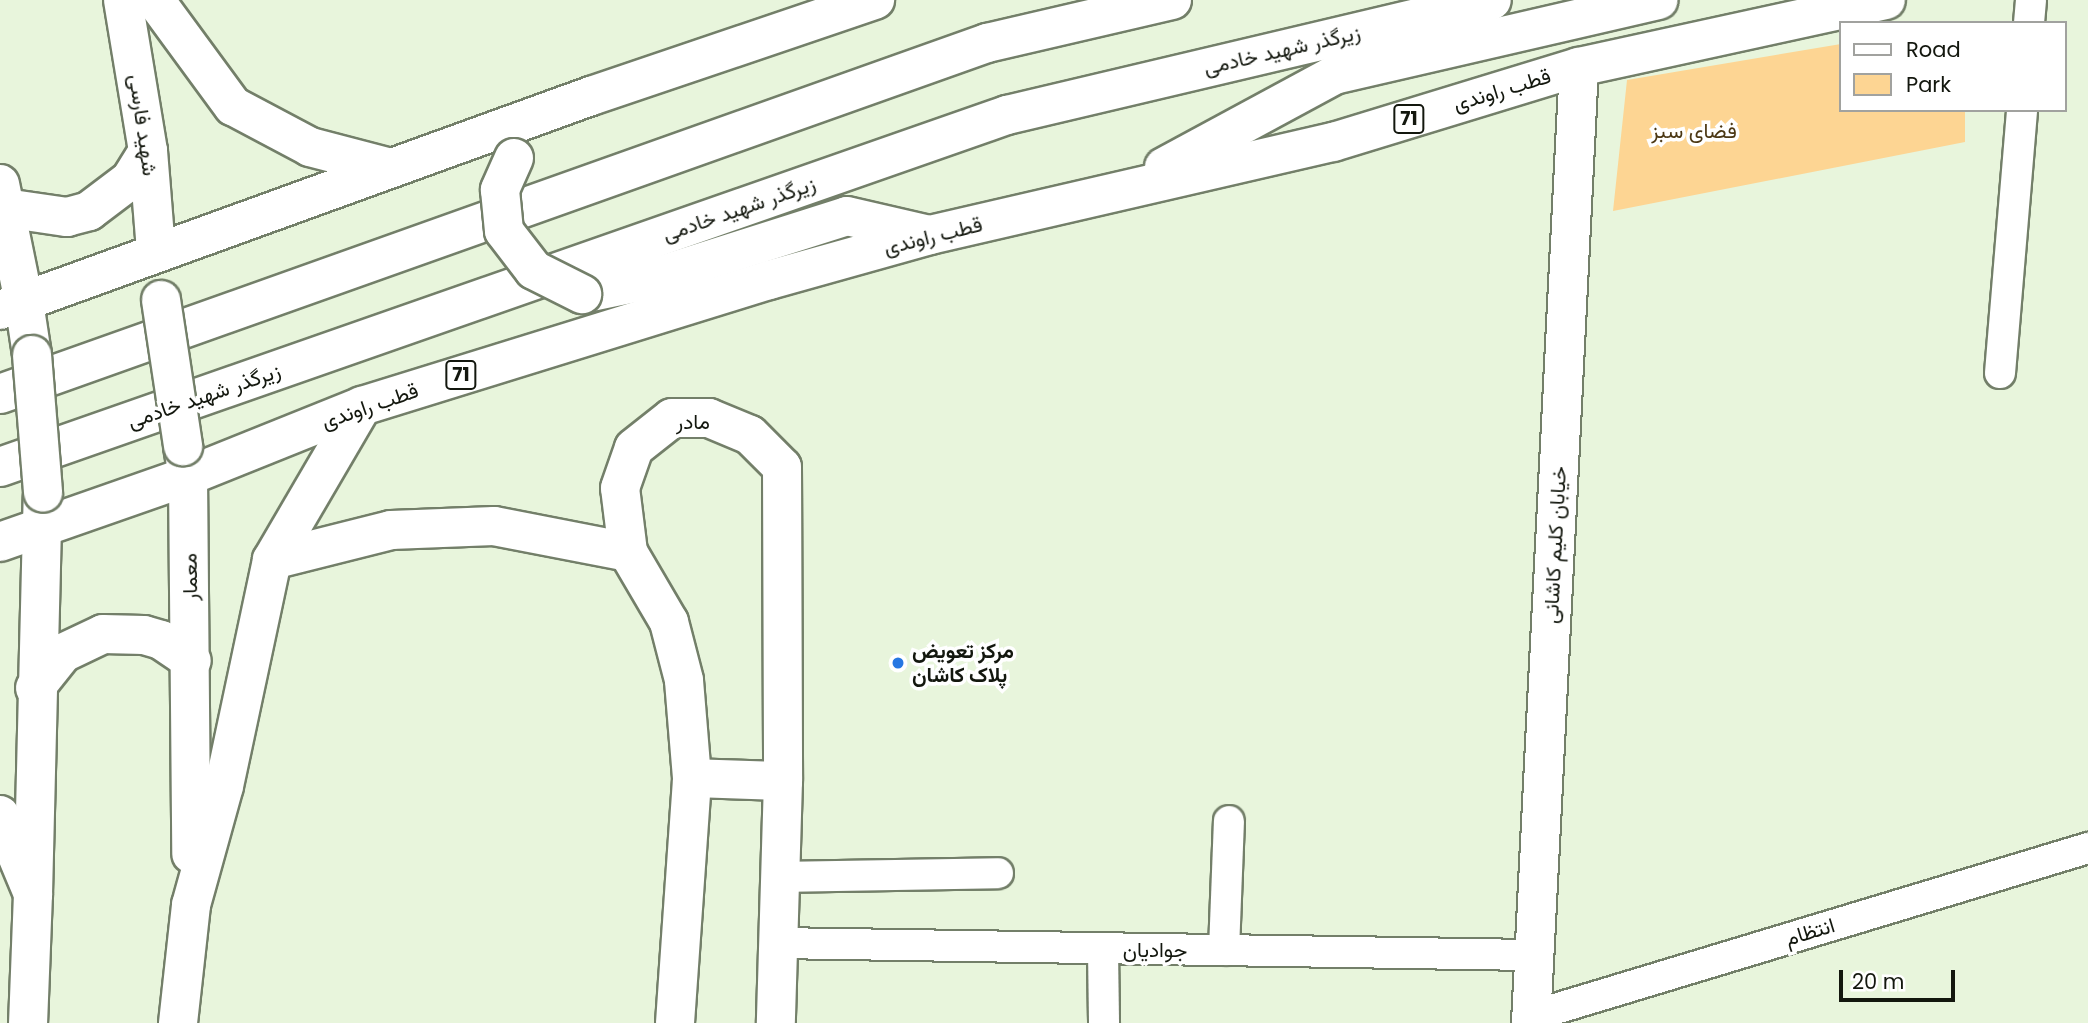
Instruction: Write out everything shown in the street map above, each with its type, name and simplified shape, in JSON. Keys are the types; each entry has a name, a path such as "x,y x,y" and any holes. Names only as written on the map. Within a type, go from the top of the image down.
{"main road":[{"name":"شهید فارسی","path":"123,0 148,151 156,250"},
{"path":"155,0 233,106 310,147 391,168"},
{"path":"12,306 156,250 591,96 875,0"},
{"path":"0,394 987,43 1172,0"},
{"name":"زیرگذر شهید خادمی","path":"0,467 1007,115 1492,0"},
{"path":"1122,190 1334,75 1658,0"},
{"name":"قطب راوندی","path":"0,542 42,509 186,461 930,235 1333,142 1578,67 1886,0"},
{"name":"خیابان کلیم کاشانی","path":"1532,1019 1578,67"},
{"path":"591,96 514,158 500,190 503,231 534,270 582,294 639,282 847,216 930,235"},
{"path":"28,1023 33,894 35,688 42,509 32,355 12,306 3,195 67,217 89,211 130,180 148,151"},
{"name":"معمار","path":"156,250 186,461 192,661 191,905 178,1023"},
{"name":"معمار","path":"191,905 224,786 272,560 362,406"},
{"name":"مادر","path":"675,1023 692,778 684,680 669,622 628,552 620,488 634,448 672,418 709,418 750,435 782,467 782,781 776,1023"},
{"path":"272,560 391,530 494,526 628,552"},
{"path":"35,688 62,653 103,634 144,635 161,640 192,661"},
{"path":"692,778 782,781"},
{"path":"0,816 33,894"}],"street":[{"path":"2029,21 2031,0"},
{"path":"2000,373 2022,112"},
{"path":"1224,950 1229,821"},
{"name":"انتظام","path":"1532,1019 2088,848"},
{"path":"778,877 998,873"},
{"name":"جوادیان","path":"776,943 1103,950 1534,954"},
{"path":"1103,950 1104,1023"}],"green space":[{"name":"فضای سبز","path":"1840,44 1840,112 1965,112 1965,142 1613,211 1627,80"}],"place":[{"name":"مرکز تعویض پلاک کاشان","path":"898,663"}]}
